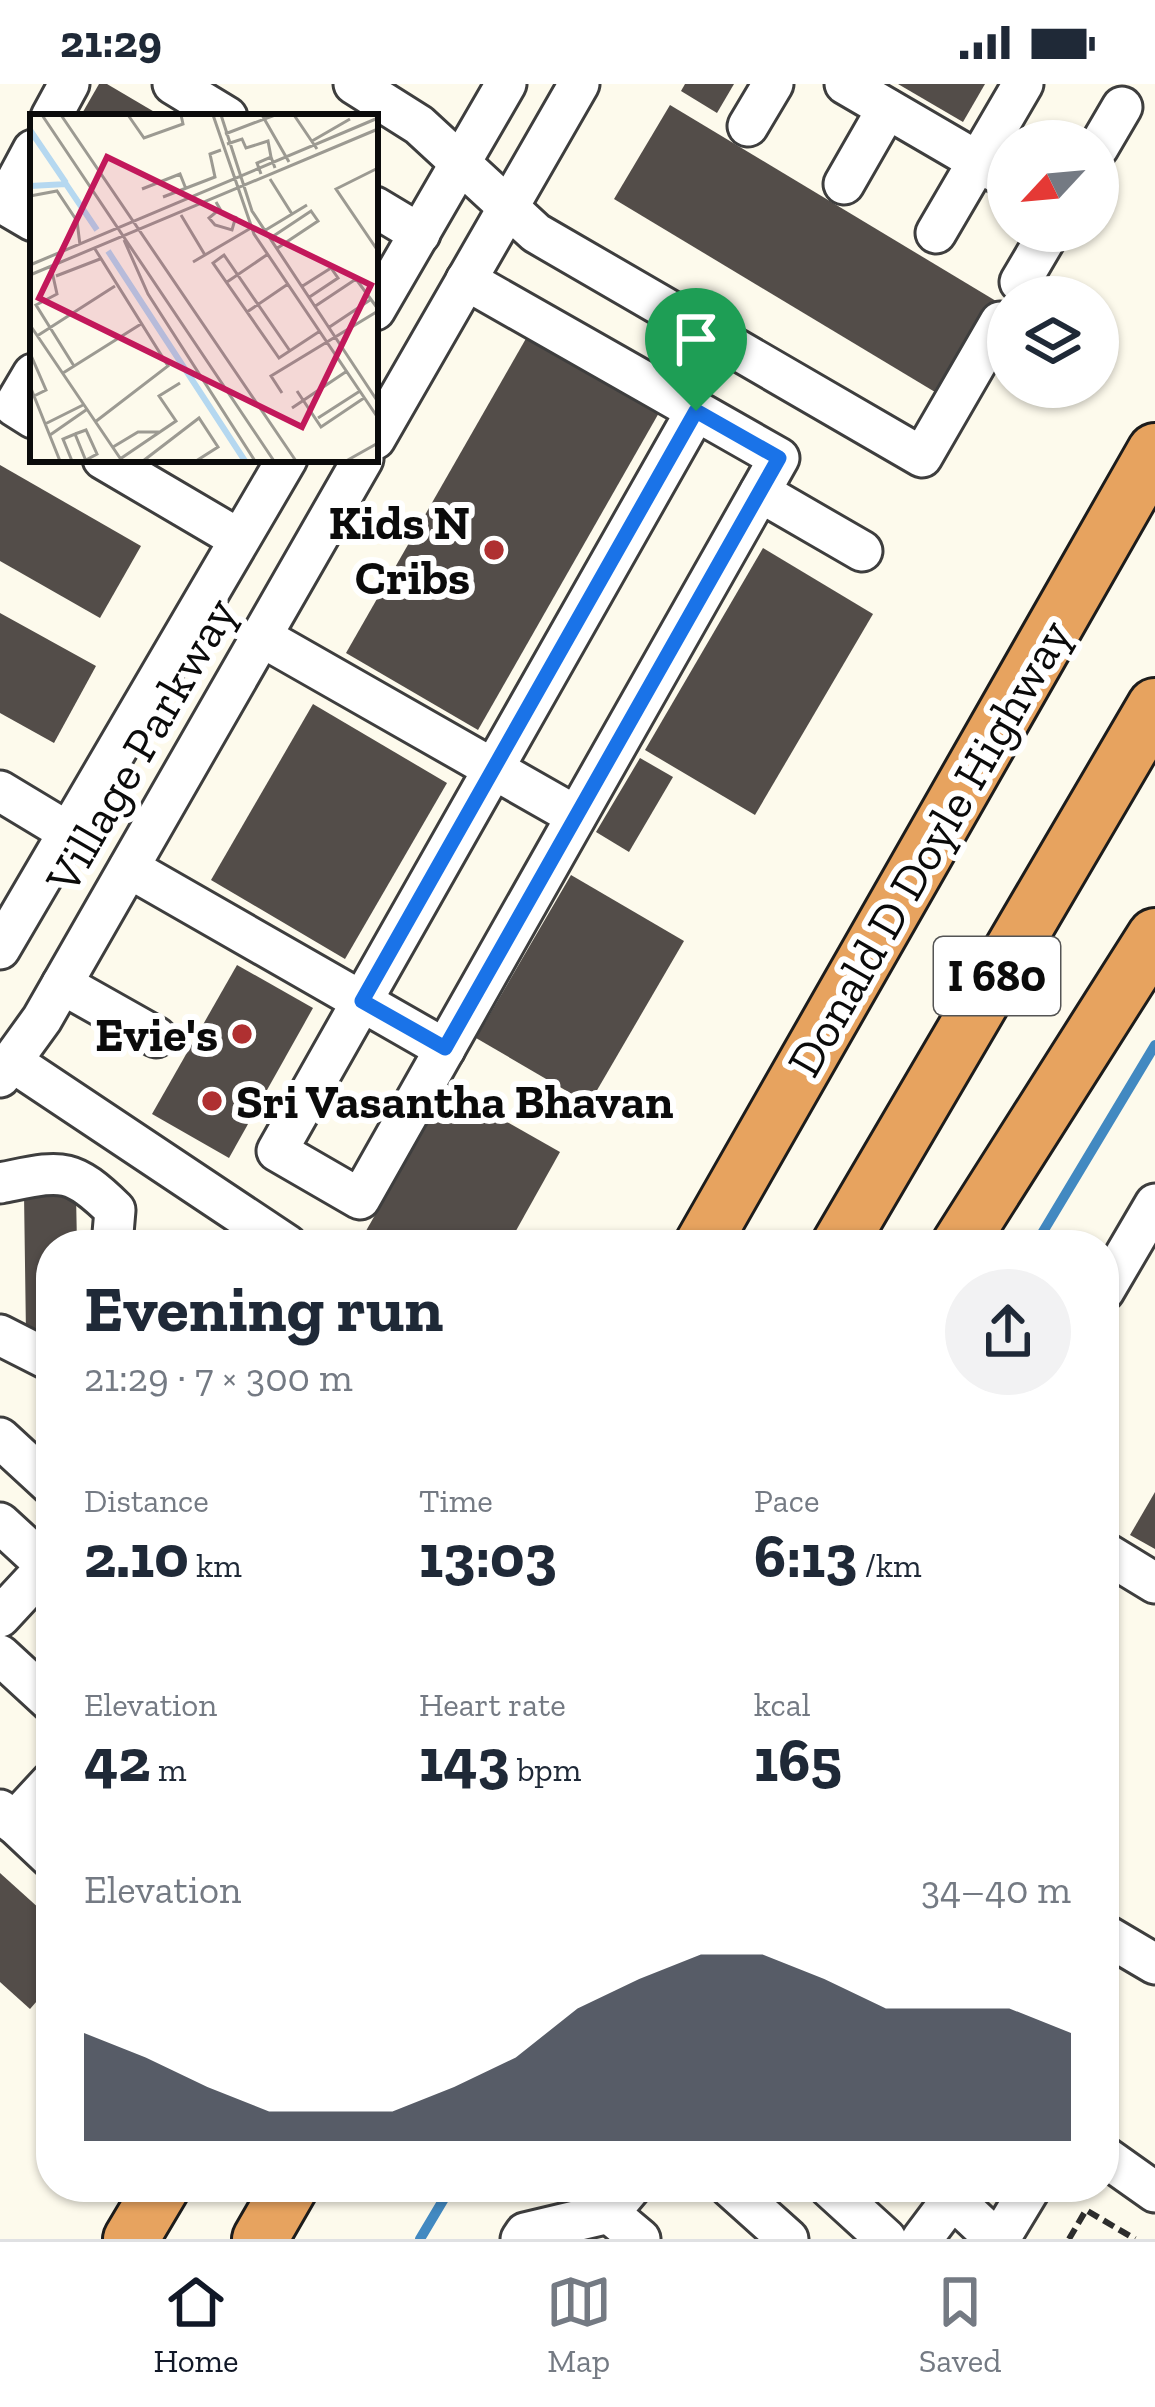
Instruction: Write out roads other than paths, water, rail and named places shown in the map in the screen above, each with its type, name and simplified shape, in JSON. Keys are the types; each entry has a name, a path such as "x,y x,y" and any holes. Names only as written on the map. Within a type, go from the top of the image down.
{"highway":[{"name":"Donald D Doyle Highway","path":"711,1230 1155,451"},
{"name":"I 680","path":"847,1230 1155,706"},
{"path":"969,1230 1155,937"},
{"path":"131,2239 153,2202"},
{"path":"260,2239 281,2202"}],"street":[{"path":"53,114 69,84"},
{"path":"172,84 222,114"},
{"path":"354,84 419,124 536,233 922,457 987,344"},
{"path":"378,305 506,84"},
{"path":"378,434 579,84"},
{"path":"748,126 772,84"},
{"path":"845,84 987,167"},
{"path":"1011,120 1023,84"},
{"path":"1114,120 1122,106"},
{"path":"844,184 887,109"},
{"path":"30,156 4,204 30,219"},
{"path":"936,232 987,177"},
{"path":"378,209 420,234"},
{"path":"466,280 779,458 360,1198 277,1151 696,411"},
{"path":"30,379 14,406 30,416"},
{"path":"108,462 239,539"},
{"name":"Village Parkway","path":"0,949 11,903 68,832 284,462"},
{"name":"Village Parkway","path":"6,1069 62,984 361,462"},
{"path":"760,492 862,551"},
{"path":"262,637 576,817"},
{"path":"0,791 68,832"},
{"path":"129,868 445,1048"},
{"path":"62,984 156,1037"},
{"path":"6,1069 263,1230"},
{"path":"0,1183 57,1172 86,1181 115,1210 113,1230"},
{"path":"1119,1265 1155,1204"},
{"path":"0,1335 36,1353"},
{"path":"0,1438 36,1471"},
{"path":"0,1523 36,1554"},
{"path":"1119,1561 1155,1583"},
{"path":"0,1617 36,1580"},
{"path":"0,1655 36,1688"},
{"path":"36,1794 7,1817 36,1844"},
{"path":"1119,1943 1155,1964"},
{"path":"1119,2167 1155,2192"},
{"path":"521,2239 525,2233 614,2202"},
{"path":"621,2202 640,2239"},
{"path":"746,2202 782,2237"},
{"path":"845,2202 886,2239"},
{"path":"922,2239 941,2202"},
{"path":"956,2202 988,2232 1005,2230 1022,2202"}],"waterway":[{"path":"1044,1230 1155,1045"},
{"path":"420,2239 442,2202"}],"place":[{"name":"Kids N Cribs","path":"494,550"},
{"name":"Evie's","path":"242,1034"},
{"name":"Sri Vasantha Bhavan","path":"212,1101"}]}
